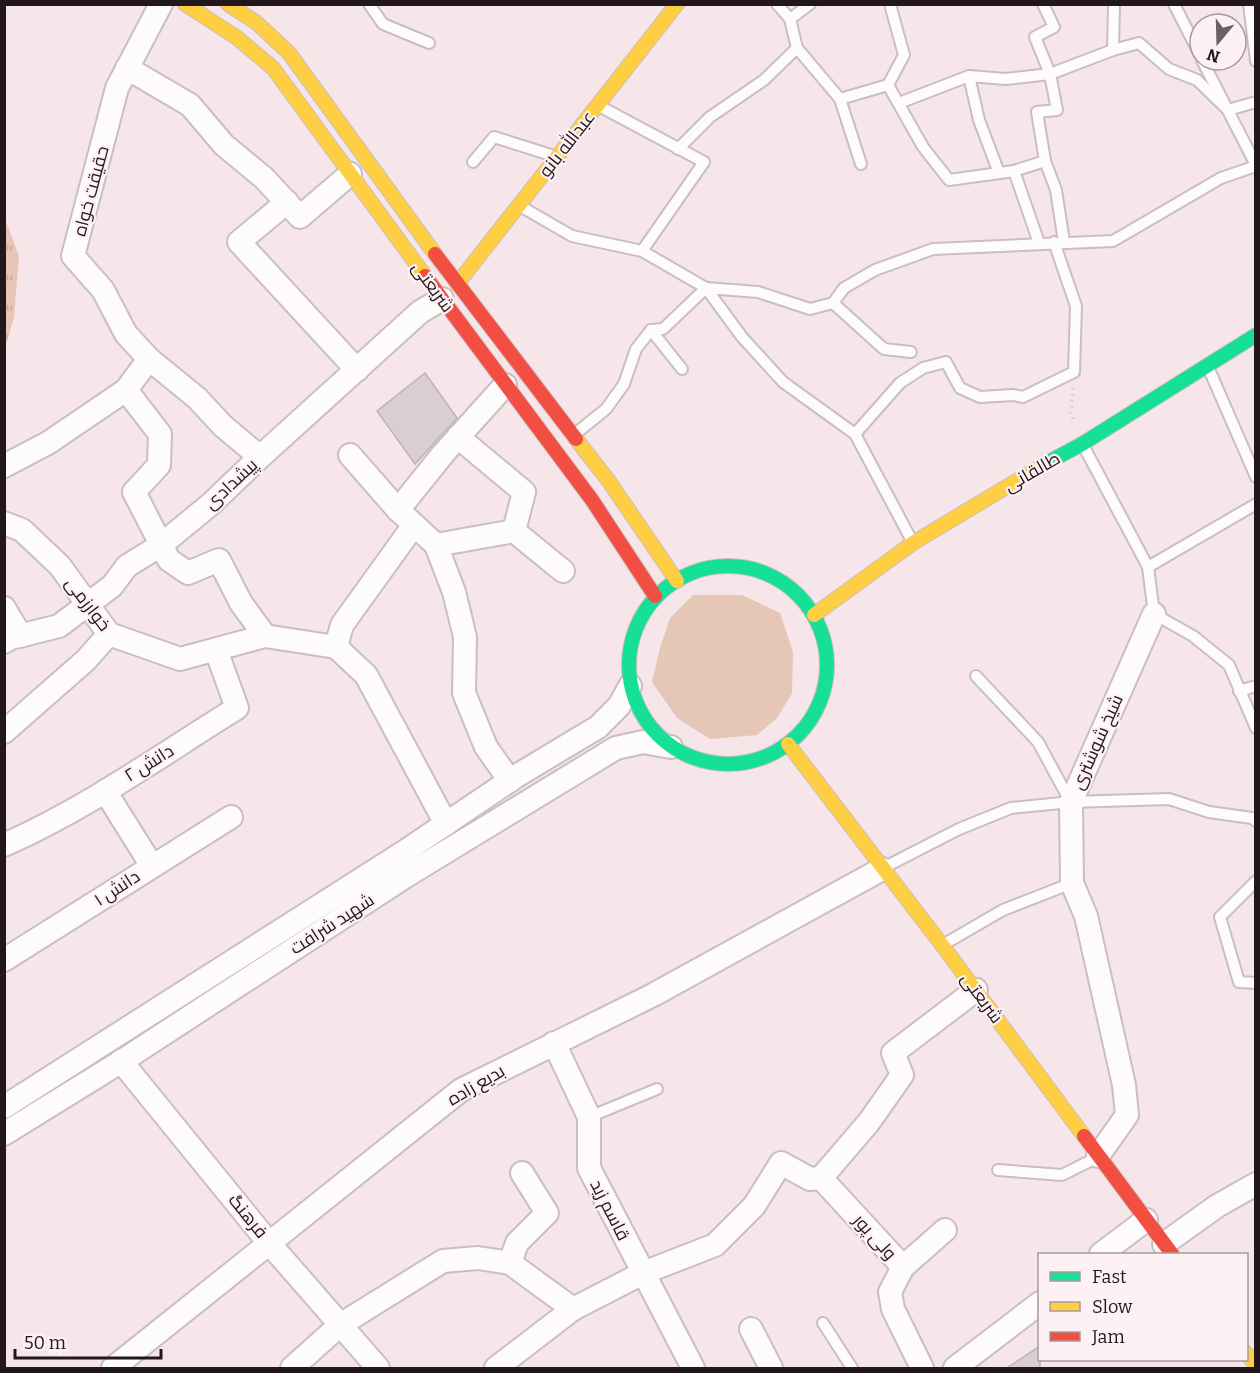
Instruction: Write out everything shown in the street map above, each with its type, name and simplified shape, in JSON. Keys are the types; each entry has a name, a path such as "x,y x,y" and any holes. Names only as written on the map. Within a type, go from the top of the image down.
{"main road":[{"name":"شریعتی","path":"185,4 236,37 273,68 350,174 574,435 608,480 677,581"},
{"name":"شریعتی","path":"228,4 257,23 289,53 450,291 505,385 592,500 655,596"},
{"name":"عبدالله بانو","path":"450,291 598,105 665,10"},
{"name":"طالقانی","path":"814,615 914,543 1023,476 1082,444 1256,334"},
{"path":"728,566 762,572 792,589 814,615 825,642 827,670 822,698 808,724 788,744 761,759 730,764 699,760 671,747 645,720 630,686 629,650 641,615 655,596 677,581 694,571 728,566"},
{"name":"شریعتی","path":"788,744 942,945 1168,1249"}],"street":[{"name":"حقیقت خواه","path":"161,4 117,88 74,256 103,290 126,334 149,358 260,457"},
{"path":"127,68 190,105 224,145 264,178 300,217 350,174"},
{"path":"287,202 239,242 357,370"},
{"name":"پیشدادی","path":"13,639 59,626 112,586 127,566 161,545 212,502 420,312 450,291"},
{"path":"4,466 48,443 126,390 149,358"},
{"path":"336,647 342,625 406,517 458,437 505,385"},
{"path":"126,390 160,434 159,465 134,492 169,560 188,573 219,560 241,603 265,636 336,647 366,675 446,824"},
{"path":"458,437 524,492 514,531"},
{"path":"350,455 406,517 436,545 454,592 465,637 464,693 486,747 510,781"},
{"name":"خوارزمی","path":"6,522 22,530 60,566 109,634 180,659 265,636"},
{"path":"436,545 514,531 563,571"},
{"path":"4,609 13,639"},
{"name":"شیخ شوشتری","path":"1098,1156 1127,1115 1124,1085 1086,916 1072,883 1071,802 1154,614"},
{"path":"4,732 86,660 109,634"},
{"name":"دانش ۲","path":"4,845 26,836 105,791 237,708 216,650"},
{"name":"شهید شرافت","path":"4,1107 510,781 598,727 619,706 630,686"},
{"name":"شهید شرافت","path":"4,1134 406,876 616,748 643,742 671,747"},
{"path":"105,791 152,866"},
{"name":"دانش ۱","path":"4,960 231,817"},
{"name":"بدیع زاده","path":"114,1368 461,1090 653,995 882,869"},
{"path":"496,1368 573,1309 643,1273 715,1245 754,1206 782,1163 810,1179 821,1178 868,1122 902,1075 892,1053 975,990"},
{"name":"قاسم زید","path":"554,1043 590,1118 589,1168 693,1368"},
{"name":"فرهنگ","path":"121,1061 269,1243 378,1368"},
{"path":"510,1263 517,1243 547,1213 522,1173"},
{"name":"ولی پور","path":"821,1178 903,1267 891,1292 893,1309 922,1368"},
{"path":"1168,1249 1217,1206 1256,1184"},
{"path":"1102,1253 1146,1220"},
{"path":"903,1267 945,1230"},
{"path":"292,1368 340,1325 443,1261 478,1258 510,1263 573,1309"},
{"path":"955,1368 1038,1305"},
{"path":"751,1329 771,1368"}],"lane":[{"path":"369,4 383,24 429,43"},
{"path":"777,4 790,19 797,48 840,99 861,164"},
{"path":"790,19 810,4"},
{"path":"840,99 888,85 904,55 890,4"},
{"path":"855,434 900,383 923,368 946,362 960,388 980,397 1013,395 1023,398 1074,372 1076,306 1059,242 1056,190 1045,161 1037,112 1057,110 1050,74 1035,37 1054,27 1043,4"},
{"path":"1113,50 1114,4"},
{"path":"1174,4 1188,31"},
{"path":"1249,4 1256,62"},
{"path":"899,103 969,76 1006,79 1050,74 1113,50 1139,43 1169,69 1197,80 1228,110"},
{"path":"678,149 710,117 764,80 797,48"},
{"path":"574,435 606,409 624,384 636,349 651,330 663,329 706,288 758,292 810,309 833,303 844,288 875,270 933,249 1113,241 1221,178 1256,165 1208,72"},
{"path":"969,76 979,120 999,173"},
{"path":"888,85 923,147 950,180 1014,171 1045,161"},
{"path":"1228,110 1256,102"},
{"path":"598,105 704,162 642,251"},
{"path":"473,162 494,137 557,157"},
{"path":"1014,171 1039,243"},
{"path":"519,205 572,236 642,251 706,288 742,337 783,382 855,434 914,543"},
{"path":"833,303 884,349 911,352"},
{"path":"651,330 682,369"},
{"path":"1207,365 1256,477"},
{"path":"1082,444 1148,567 1154,614 1193,636 1228,665 1256,728"},
{"path":"1148,567 1256,504"},
{"path":"976,676 1038,742 1071,802"},
{"path":"1239,691 1256,686"},
{"path":"882,869 959,829 1011,808 1071,802 1169,799 1209,812 1252,818 1256,821"},
{"path":"1256,881 1220,917 1239,982 1256,983"},
{"path":"942,945 1003,910 1072,883"},
{"path":"590,1118 657,1089"},
{"path":"998,1170 1062,1175 1098,1156"},
{"path":"823,1323 852,1368"}],"path":[{"path":"1074,372 1071,413 1082,444"}],"green space":[{"path":"5,219 19,256 14,318 5,347"},
{"path":"693,595 742,595 780,613 793,652 792,693 777,718 757,735 710,739 677,718 652,682 670,618"}],"building":[{"path":"425,373 457,418 415,464 377,411"},
{"path":"1038,1347 1040,1368 1007,1368"}],"traffic: fast":[{"path":"1043,465 1082,444 1256,335"},
{"path":"728,566 747,568 766,574 783,583 798,595 810,610 819,627 825,646 827,665 825,684 819,703 810,720 798,735 783,747 766,756 747,762 728,764 709,762 690,756 673,747 658,735 646,720 637,703 631,684 629,665 631,646 637,627 646,610 658,595 673,583 690,574 709,568 728,566"}],"traffic: slow":[{"path":"185,4 236,37 273,68 425,276"},
{"path":"228,4 257,23 289,53 435,254"},
{"path":"457,284 677,4"},
{"path":"576,439 608,480 677,581"},
{"path":"814,615 913,543 1043,465"},
{"path":"788,744 1084,1136"},
{"path":"1248,1355 1256,1365"}],"traffic: jam":[{"path":"435,254 576,439"},
{"path":"425,276 592,500 655,596"},
{"path":"1084,1136 1171,1253"}]}
